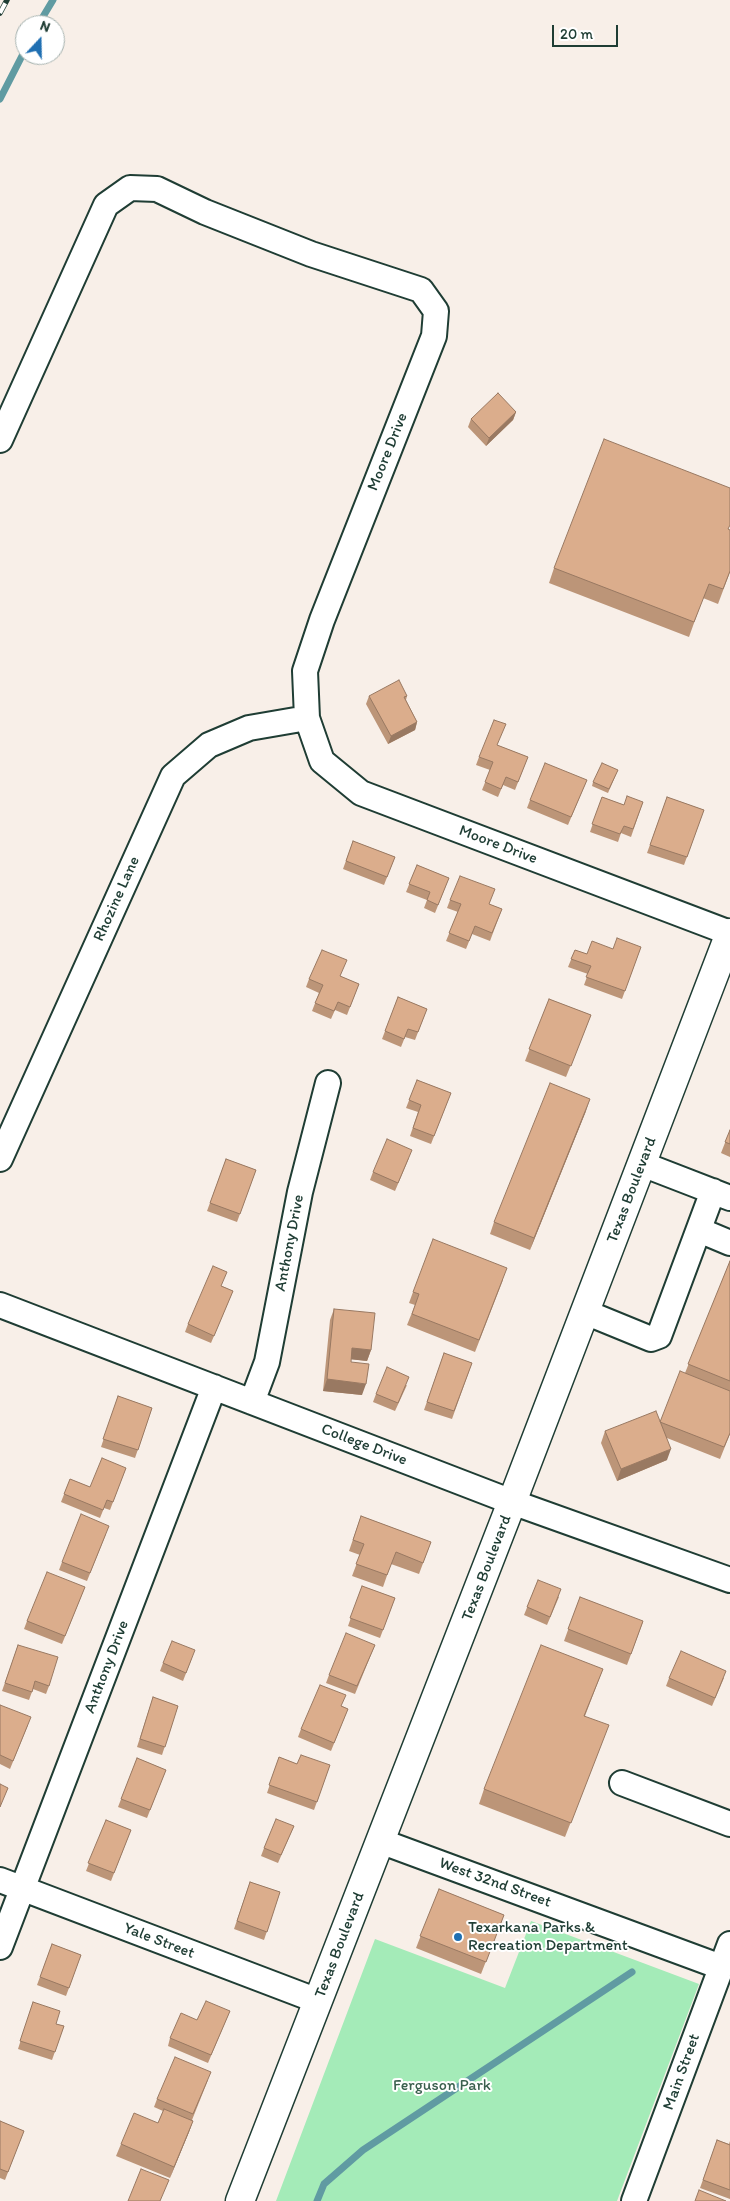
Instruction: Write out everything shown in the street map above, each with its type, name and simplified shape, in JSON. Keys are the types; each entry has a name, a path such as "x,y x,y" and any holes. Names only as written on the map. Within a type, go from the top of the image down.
{"main road":[{"name":"Texas Boulevard","path":"240,2201 512,1502 730,933"}],"street":[{"name":"Moore Drive","path":"0,440 106,205 130,188 157,189 205,212 302,250 421,290 436,311 434,336 322,620 305,671 307,718 322,761 361,793 730,933"},
{"name":"Rhozine Lane","path":"0,1159 173,776 209,745 241,731 307,718"},
{"name":"Anthony Drive","path":"252,1402 268,1362 300,1192 328,1083"},
{"path":"585,1312 651,1339 659,1336 699,1230 722,1195 642,1164"},
{"path":"699,1230 730,1242"},
{"name":"College Drive","path":"0,1305 512,1502 730,1580"},
{"name":"Anthony Drive","path":"0,1947 214,1386"},
{"path":"622,1783 730,1824"},
{"name":"West 32nd Street","path":"380,1841 727,1954"},
{"name":"Yale Street","path":"0,1880 318,2001"},
{"name":"Main Street","path":"634,2201 727,1954"}],"green space":[{"name":"Ferguson Park","path":"531,1921 699,1984 617,2201 276,2201 375,1939 505,1988"}],"building":[{"path":"498,393 516,412 489,438 471,419"},
{"path":"604,439 730,488 730,525 728,529 730,530 730,571 723,589 709,584 694,622 554,568"},
{"path":"399,680 407,696 404,697 417,722 391,736 369,696"},
{"path":"494,720 506,724 497,745 528,757 518,782 506,777 501,789 485,782 493,762 479,757"},
{"path":"545,763 587,780 571,817 530,800"},
{"path":"602,763 618,770 609,789 593,782"},
{"path":"627,796 643,802 633,829 624,826 620,834 592,824 602,797 624,805"},
{"path":"667,797 704,810 687,857 650,845"},
{"path":"353,841 395,857 387,877 346,861"},
{"path":"417,865 449,878 438,905 427,900 430,892 409,884"},
{"path":"460,876 495,889 489,904 502,909 492,933 475,926 469,941 449,933 461,904 450,900"},
{"path":"617,938 641,947 625,991 586,977 591,966 571,959 575,950 587,954 592,941 613,949"},
{"path":"322,950 347,960 340,976 359,984 350,1007 338,1002 334,1011 315,1003 323,985 309,979"},
{"path":"398,997 427,1009 418,1032 408,1029 404,1039 385,1031"},
{"path":"549,999 591,1015 571,1066 529,1049"},
{"path":"417,1080 451,1093 434,1136 413,1128 421,1105 409,1100"},
{"path":"550,1083 590,1099 534,1238 494,1222"},
{"path":"730,1130 730,1144 725,1142"},
{"path":"387,1139 412,1150 398,1183 373,1172"},
{"path":"226,1159 256,1170 240,1214 210,1203"},
{"path":"433,1239 507,1268 479,1340 412,1314 419,1294 413,1292"},
{"path":"730,1261 730,1381 688,1364"},
{"path":"213,1266 227,1272 221,1286 233,1291 214,1336 188,1324"},
{"path":"334,1309 375,1313 371,1350 352,1348 351,1362 369,1364 366,1384 327,1379"},
{"path":"444,1353 472,1363 454,1411 427,1402"},
{"path":"387,1367 409,1377 398,1403 376,1394"},
{"path":"680,1371 730,1391 730,1433 724,1447 660,1422"},
{"path":"118,1396 152,1408 138,1450 103,1439"},
{"path":"656,1411 671,1449 621,1469 605,1431"},
{"path":"102,1458 126,1468 113,1502 107,1500 103,1510 64,1494 70,1479 90,1487"},
{"path":"81,1514 109,1526 90,1573 62,1562"},
{"path":"361,1516 431,1542 423,1563 396,1552 387,1575 356,1564 364,1544 353,1540"},
{"path":"47,1572 85,1587 65,1636 27,1621"},
{"path":"538,1580 561,1589 550,1617 527,1607"},
{"path":"362,1586 395,1598 383,1630 350,1618"},
{"path":"580,1597 643,1621 631,1654 568,1629"},
{"path":"346,1633 375,1645 357,1686 329,1675"},
{"path":"172,1641 195,1650 186,1673 163,1663"},
{"path":"18,1645 58,1657 49,1686 35,1681 32,1692 5,1683"},
{"path":"541,1645 603,1669 584,1716 609,1725 571,1823 484,1789"},
{"path":"681,1651 726,1671 715,1698 669,1678"},
{"path":"320,1685 346,1695 341,1706 348,1709 334,1743 301,1729"},
{"path":"153,1697 178,1706 165,1747 140,1739"},
{"path":"0,1705 31,1717 13,1761 0,1755"},
{"path":"301,1755 330,1765 317,1802 269,1785 279,1757 297,1764"},
{"path":"137,1758 166,1770 150,1810 121,1799"},
{"path":"0,1784 8,1788 0,1807"},
{"path":"276,1819 294,1826 281,1855 264,1848"},
{"path":"106,1820 131,1830 114,1873 88,1863"},
{"path":"250,1882 280,1892 267,1932 237,1921"},
{"name":"Texarkana Parks & Recreation Department","path":"439,1889 504,1915 486,1962 420,1936"},
{"path":"52,1944 81,1955 69,1988 40,1977"},
{"path":"206,2001 230,2011 211,2055 170,2038 181,2013 197,2020"},
{"path":"33,2002 60,2011 56,2024 64,2026 55,2052 20,2041"},
{"path":"175,2057 211,2072 193,2114 157,2099"},
{"path":"164,2109 193,2121 174,2167 121,2144 134,2113 158,2123"},
{"path":"0,2121 24,2131 8,2172 0,2169"},
{"path":"717,2140 730,2145 730,2190 703,2180"},
{"path":"141,2169 169,2180 160,2201 128,2201"},
{"path":"699,2190 726,2201 695,2201"}],"waterway":[{"path":"44,15 53,0"},
{"path":"0,99 17,65"},
{"path":"317,2201 324,2184 363,2150 632,1972"}],"railway":[{"path":"0,13 7,0"}],"place":[{"name":"Texarkana Parks & Recreation Department","path":"458,1937"}]}
